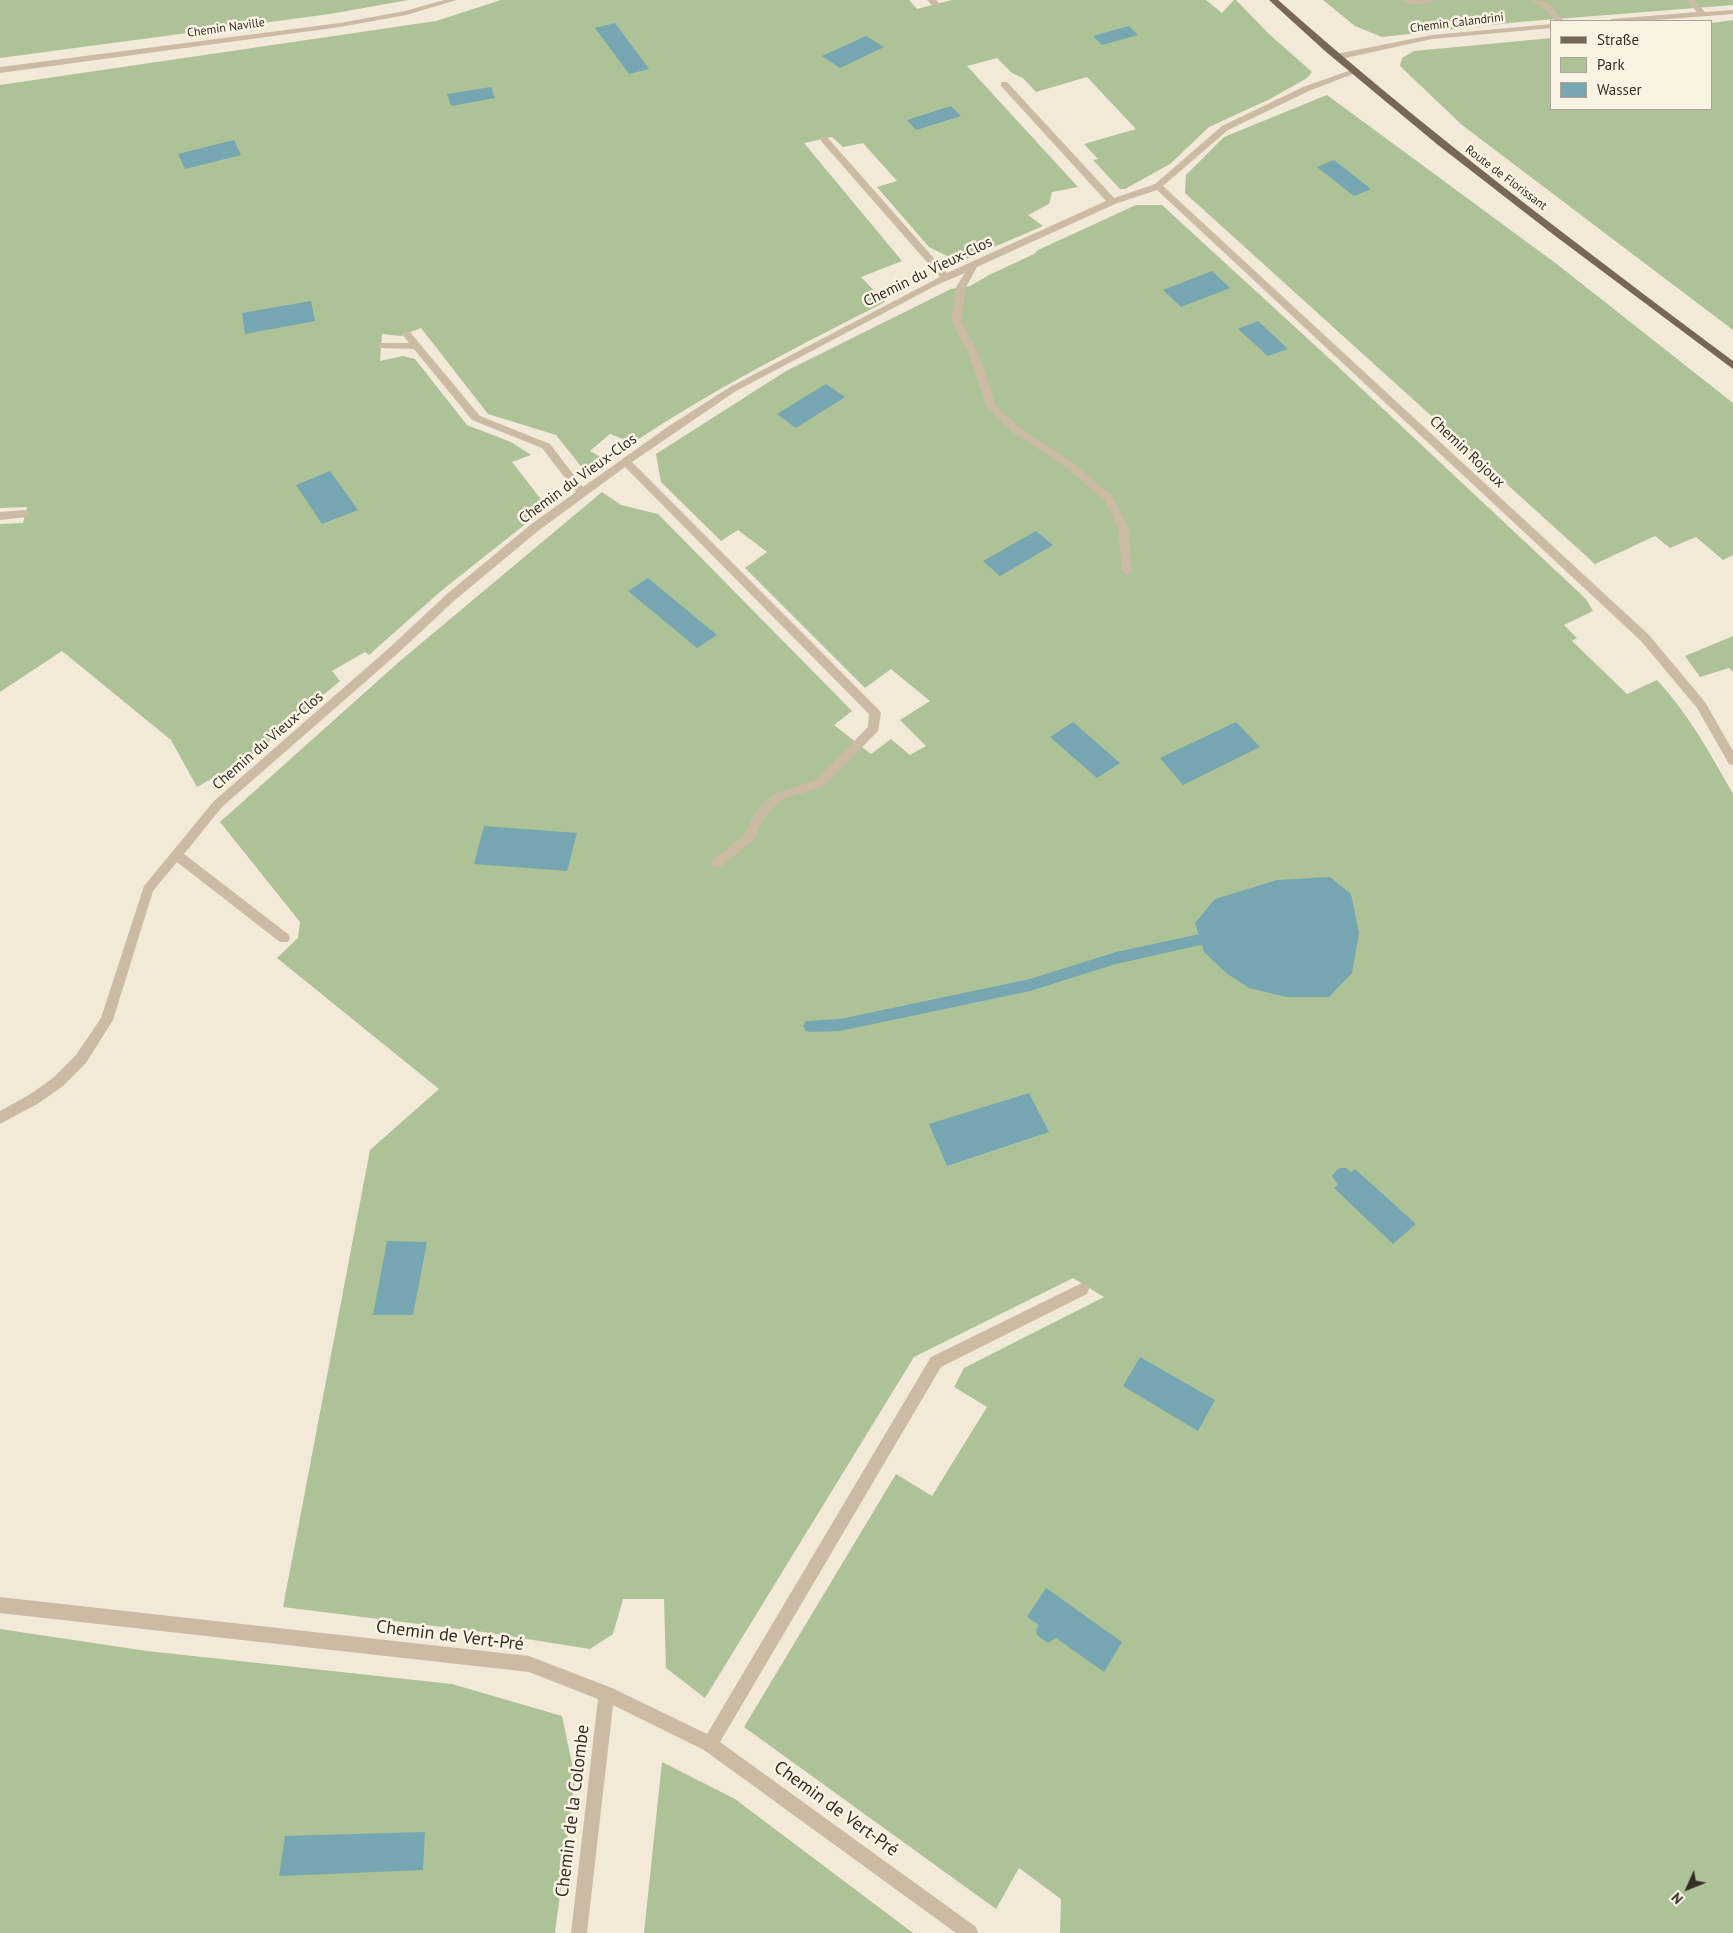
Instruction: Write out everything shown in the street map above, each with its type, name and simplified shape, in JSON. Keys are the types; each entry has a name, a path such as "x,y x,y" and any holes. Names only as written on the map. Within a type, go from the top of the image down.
{"main road":[{"name":"Route de Florissant","path":"1273,0 1336,57 1461,160 1733,366"}],"street":[{"name":"Chemin Naville","path":"0,70 340,25 406,13 453,0"},
{"path":"1405,0 1410,2 1431,0"},
{"path":"1533,0 1544,4 1559,20"},
{"path":"1690,0 1703,14"},
{"path":"1625,20 1733,12"},
{"name":"Chemin Calandrini","path":"1336,57 1432,37 1550,26"},
{"name":"Chemin du Vieux-Clos","path":"0,1118 34,1099 58,1082 81,1059 107,1020 148,889 218,804 392,652 451,597 534,528 673,428 733,389 837,333 946,278 1112,202 1158,186 1225,128 1306,89 1354,72"},
{"path":"1004,84 1112,202"},
{"path":"824,139 946,278"},
{"name":"Chemin Rojoux","path":"1158,186 1645,638 1700,705 1733,760"},
{"path":"972,266 961,287 956,321 973,352 992,407 1016,430 1068,464 1108,498 1124,527 1127,571"},
{"path":"406,334 476,418 546,446 583,494"},
{"path":"381,345 417,346"},
{"path":"626,462 875,713 874,728 820,782 777,797 760,814 750,836 716,864"},
{"path":"0,516 24,514"},
{"path":"177,854 284,938"},
{"path":"710,1744 936,1362 1082,1289"},
{"name":"Chemin de Vert-Pré","path":"0,1605 529,1664 606,1694 710,1744 970,1933"},
{"name":"Chemin de la Colombe","path":"579,1933 606,1694"}],"green space":[{"path":"0,0 408,0 330,14 0,58"},
{"path":"501,0 909,0 917,9 952,0 1206,0 1222,13 1236,0 1269,34 1312,72 1307,78 1270,99 1209,127 1170,164 1125,189 1120,189 1093,160 1098,159 1084,144 1136,129 1087,77 1036,92 1023,78 1012,73 997,58 967,66 1078,187 1052,192 1049,204 1028,215 1043,226 959,262 929,247 877,187 897,181 863,143 843,147 832,137 804,143 902,261 861,277 885,302 725,386 633,443 610,434 590,451 607,461 588,475 556,435 488,414 421,328 401,336 382,334 380,361 403,356 415,359 467,425 511,442 531,455 512,462 547,507 441,591 369,655 365,652 332,671 340,681 260,749 197,787 171,740 62,651 0,692 0,524 23,523 27,507 0,508 0,85 436,21"},
{"path":"1323,0 1733,0 1733,5 1519,22 1382,37 1355,26"},
{"path":"1733,20 1733,330 1462,125 1400,66 1402,58 1414,51 1550,38 1550,110 1713,110 1713,23"},
{"path":"1327,95 1558,265 1733,403 1733,555 1723,560 1696,537 1670,548 1655,536 1595,564 1185,193 1186,175 1224,137"},
{"path":"1136,205 1162,205 1586,599 1593,611 1564,625 1577,638 1572,641 1627,694 1657,680 1689,720 1733,794 1733,1933 1060,1933 1061,1899 1019,1868 996,1909 744,1727 896,1474 932,1496 987,1407 954,1387 964,1368 1104,1297 1073,1278 914,1357 705,1698 666,1668 664,1599 623,1599 613,1634 590,1649 483,1632 283,1607 370,1150 439,1089 277,958 298,938 300,922 220,822 400,661 602,492 621,505 658,514 852,711 834,725 871,754 891,739 910,755 926,746 900,720 930,701 891,669 865,688 745,568 767,552 738,530 721,541 661,482 656,454 786,371 951,289 970,286 1034,254 1038,250"},
{"path":"1733,636 1733,672 1729,668 1700,677 1685,656"},
{"path":"0,1629 147,1651 452,1684 562,1716 575,1778 555,1933 0,1933"},
{"path":"662,1762 735,1799 913,1933 644,1933"}],"water":[{"path":"615,23 649,69 629,74 595,28"},
{"path":"1129,26 1138,35 1102,45 1093,36"},
{"path":"866,36 884,47 840,68 822,56"},
{"path":"491,87 495,98 451,106 447,94"},
{"path":"951,106 961,116 916,130 907,120"},
{"path":"234,140 241,155 185,169 178,154"},
{"path":"1334,160 1371,189 1354,196 1317,167"},
{"path":"1212,271 1230,288 1181,307 1163,290"},
{"path":"311,301 315,321 245,334 242,313"},
{"path":"1258,321 1288,349 1268,356 1238,329"},
{"path":"826,384 845,397 796,428 777,414"},
{"path":"330,471 358,510 322,524 296,485"},
{"path":"1036,531 1053,545 1000,576 983,561"},
{"path":"648,578 717,635 697,648 628,591"},
{"path":"1073,722 1120,763 1097,778 1050,737"},
{"path":"1236,722 1260,747 1183,785 1160,758"},
{"path":"484,826 577,833 567,871 474,864"},
{"path":"1330,877 1351,894 1359,933 1352,973 1329,997 1286,997 1249,988 1226,973 1204,952 1195,923 1215,899 1277,880"},
{"path":"1029,1093 1049,1132 947,1166 929,1124"},
{"path":"1341,1168 1346,1168 1351,1172 1355,1169 1416,1224 1393,1244 1334,1188 1338,1185 1332,1176"},
{"path":"387,1241 427,1242 413,1315 373,1315"},
{"path":"1140,1357 1215,1400 1198,1431 1123,1386"},
{"path":"1046,1588 1122,1642 1104,1672 1056,1638 1048,1643 1037,1635 1036,1630 1039,1625 1027,1617"},
{"path":"425,1832 423,1870 279,1876 285,1836"}],"waterway":[{"path":"811,1026 840,1025 1030,985 1116,958 1200,940"}]}
